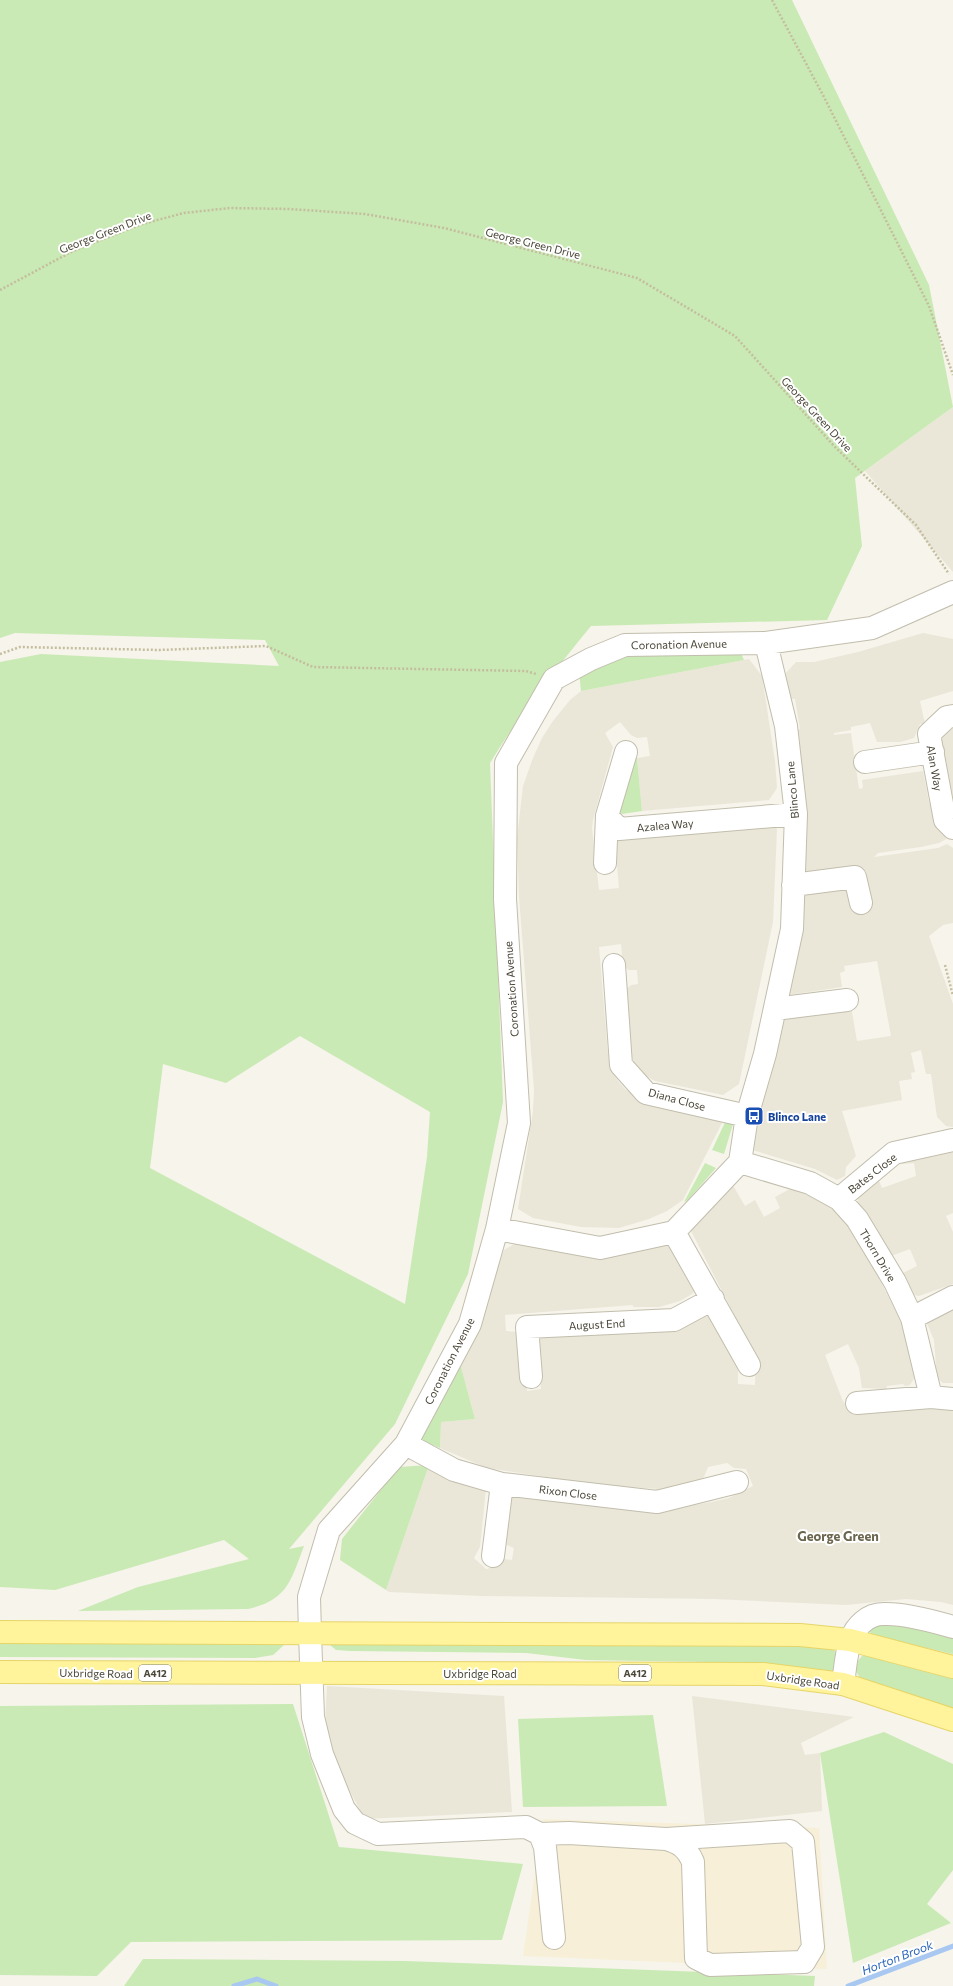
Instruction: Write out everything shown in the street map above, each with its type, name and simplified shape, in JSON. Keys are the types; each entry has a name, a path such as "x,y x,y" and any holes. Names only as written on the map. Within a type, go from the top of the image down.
{"main road":[{"path":"0,1632 800,1635 850,1640 953,1667"},
{"name":"Uxbridge Road","path":"0,1672 763,1674 842,1684 953,1720"}],"street":[{"name":"Coronation Avenue","path":"540,1834 526,1827 378,1834 355,1823 344,1809 322,1754 313,1717 311,1673 309,1597 329,1530 406,1444 470,1324 497,1229 519,1123 505,899 506,763 554,679 591,659 625,645 766,643 872,628 953,592"},
{"name":"Blinco Lane","path":"740,1162 747,1116 765,1054 792,929 796,814 786,726 766,643"},
{"name":"Alan Way","path":"953,716 947,717 929,734 945,820 953,828"},
{"path":"605,863 607,816 626,752"},
{"path":"865,762 932,752"},
{"name":"Azalea Way","path":"607,816 618,829 796,814"},
{"path":"793,885 855,877 861,903"},
{"name":"Diana Close","path":"614,965 621,1065 646,1093 747,1116"},
{"path":"775,1009 847,1000"},
{"name":"Bates Close","path":"839,1199 894,1153 953,1140"},
{"path":"497,1229 600,1248 674,1232 740,1162"},
{"name":"Thorn Drive","path":"740,1162 810,1183 839,1199 857,1219 895,1282 912,1318 931,1397"},
{"path":"674,1232 749,1365"},
{"path":"912,1318 953,1297"},
{"name":"August End","path":"531,1377 527,1327 674,1320 713,1300"},
{"path":"857,1404 931,1397 953,1399"},
{"name":"Rixon Close","path":"406,1444 454,1470 502,1484 656,1502 737,1482"},
{"path":"493,1556 502,1484"},
{"path":"842,1684 850,1640 858,1626 865,1620 882,1614 930,1620 953,1627"},
{"path":"554,1938 545,1847 540,1834 569,1833 666,1839 790,1831 803,1842 813,1947 804,1962 710,1965 696,1958 693,1862 687,1850 677,1842 666,1839"}],"path":[{"path":"772,0 824,97 929,306 953,375"},
{"name":"George Green Drive","path":"0,290 73,251 142,224 184,213 230,208 289,209 381,217 444,228 637,278 735,336 835,446 916,525 953,580"},
{"path":"0,654 20,647 159,650 266,646 313,667 526,671 554,679"},
{"path":"945,965 953,996"}],"shaded area":[{"path":"953,407 953,572 865,471"},
{"path":"923,633 953,639 953,691 920,701 925,724 920,724 914,738 900,742 877,742 870,723 851,727 851,730 834,733 834,735 851,733 859,789 863,788 862,780 923,771 929,802 941,829 948,838 939,843 921,847 878,853 874,857 938,848 947,844 953,848 953,923 943,925 929,936 953,1004 953,1127 946,1126 937,1117 931,1074 926,1074 921,1050 911,1053 915,1072 911,1073 912,1079 899,1081 902,1100 842,1111 856,1156 846,1167 845,1176 837,1180 815,1169 752,1150 777,1013 850,1001 857,1041 891,1036 877,961 844,966 845,971 840,973 842,987 789,995 806,871 793,730 800,729 795,699 788,699 785,674 796,662 814,662 858,652"},
{"path":"749,659 762,676 775,761 777,788 769,800 642,811 637,758 650,756 647,737 637,738 631,735 620,722 605,733 613,747 592,828 599,890 619,888 615,844 617,838 769,821 777,829 773,922 739,1084 723,1095 655,1081 644,1075 636,1067 631,1056 625,990 631,985 638,984 637,970 629,970 623,966 621,944 599,947 608,1054 612,1072 618,1081 625,1089 637,1097 723,1121 683,1200 667,1211 649,1219 619,1228 581,1227 533,1218 518,1209 533,1111 534,1090 519,896 517,839 523,786 533,758 542,738 553,721 570,700 581,691"},
{"path":"953,717 953,803 940,731"},
{"path":"953,1143 953,1213 946,1216 953,1232 953,1284 919,1296 914,1295 910,1291 901,1274 917,1266 910,1249 891,1256 858,1202 858,1197 876,1174 882,1188 916,1176 914,1163 902,1164 899,1159"},
{"path":"731,1182 745,1206 755,1200 764,1217 780,1208 775,1197 790,1189 788,1184 821,1198 849,1222 903,1324 915,1377 910,1385 905,1386 903,1384 887,1386 886,1389 862,1388 859,1368 848,1344 825,1355 842,1399 849,1411 880,1407 953,1404 953,1605 941,1602 906,1599 846,1605 714,1599 481,1596 389,1592 386,1590 429,1465 486,1489 480,1547 474,1558 486,1569 488,1569 497,1558 512,1560 514,1548 502,1543 504,1506 512,1495 670,1509 729,1498 753,1486 746,1469 734,1468 727,1463 708,1467 703,1479 678,1487 659,1489 600,1485 487,1468 440,1448 441,1422 475,1419 460,1363 504,1250 525,1238 670,1239 695,1290 692,1294 680,1301 659,1307 633,1307 633,1305 505,1315 506,1331 517,1332 522,1338 527,1391 541,1389 537,1339 540,1333 706,1309 738,1363 738,1384 755,1385 756,1361 754,1353 690,1229"},
{"path":"953,1305 953,1383 943,1383 937,1378 934,1340 926,1321"},
{"path":"327,1686 504,1696 512,1812 365,1819 324,1744"},
{"path":"692,1696 854,1717 801,1743 805,1755 820,1753 822,1811 705,1824"},
{"path":"543,1819 819,1828 827,1969 523,1956"}],"green space":[{"path":"0,0 792,0 929,285 953,407 855,478 862,546 827,620 591,626 538,693 513,727 490,763 503,1102 468,1274 395,1424 289,1549 304,1546 291,1579 286,1587 272,1600 248,1609 78,1611 138,1587 249,1559 224,1540 55,1590 0,1587 0,662 41,654 279,666 265,640 15,633 0,638","holes":["300,1036 430,1112 427,1157 405,1304 150,1168 163,1064 226,1083"]},
{"path":"737,645 744,660 581,691 579,672 602,658"},
{"path":"634,758 637,758 642,811 622,814 619,810"},
{"path":"728,1116 733,1124 724,1154 712,1150"},
{"path":"705,1163 716,1168 688,1200 684,1202"},
{"path":"460,1363 475,1419 441,1422 440,1448 419,1439 428,1417 446,1392"},
{"path":"429,1465 386,1590 340,1560 342,1539 399,1467"},
{"path":"885,1623 934,1631 953,1638 953,1654 872,1635 868,1629"},
{"path":"0,1634 281,1640 284,1645 273,1655 255,1658 0,1657"},
{"path":"332,1641 711,1641 831,1647 840,1657 838,1666 833,1673 770,1666 707,1662 586,1660 526,1653 351,1651 336,1650 330,1645"},
{"path":"862,1656 874,1656 897,1660 920,1666 953,1678 953,1709 897,1690 862,1681 855,1670 857,1662"},
{"path":"293,1704 339,1847 523,1864 502,1940 131,1942 97,1976 0,1975 0,1706"},
{"path":"653,1715 667,1806 523,1807 518,1719"},
{"path":"884,1732 953,1764 953,1870 927,1904 951,1923 853,1963 820,1753"},
{"path":"143,1959 405,1961 815,1976 814,1986 124,1986"}],"waterway":[{"name":"Horton Brook","path":"848,1986 953,1946"},
{"name":"Horton Brook","path":"234,1986 257,1979 276,1986"}],"place":[{"name":"Blinco Lane","path":"754,1116"}],"district":[{"name":"George Green","path":"838,1536"}]}
